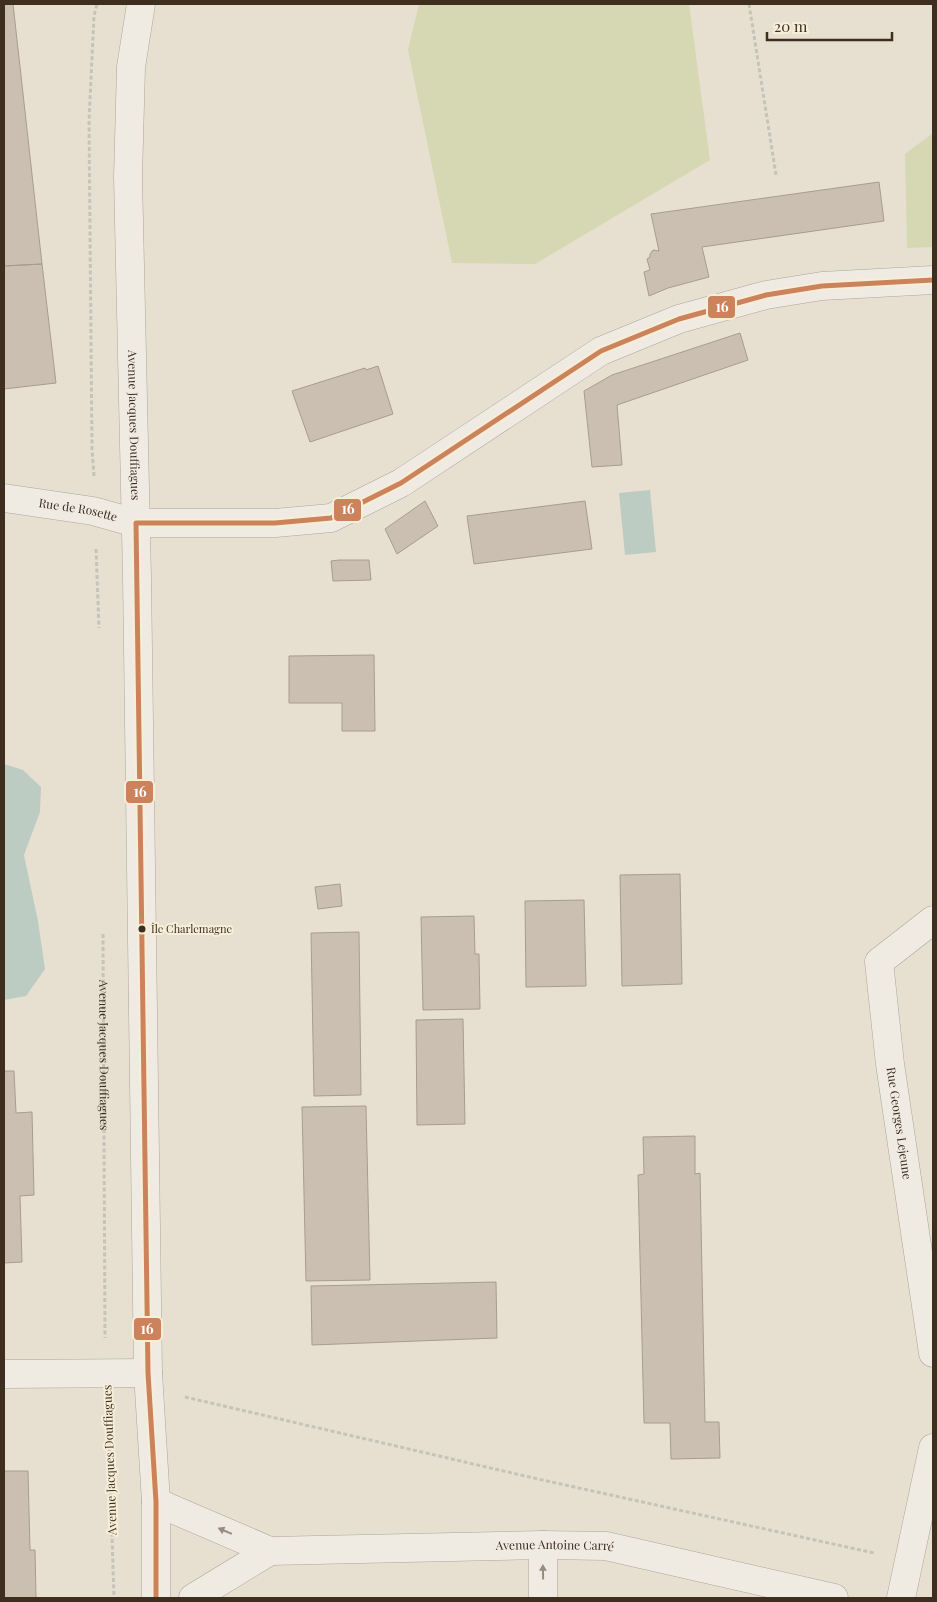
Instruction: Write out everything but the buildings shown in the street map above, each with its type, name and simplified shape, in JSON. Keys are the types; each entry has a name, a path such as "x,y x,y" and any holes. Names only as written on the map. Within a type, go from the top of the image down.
{"street":[{"name":"Avenue Jacques Douffiagues","path":"141,4 131,67 128,177 136,523 149,1382 156,1502 156,1598"},
{"name":"Rue de Rosette","path":"4,498 93,512 136,523 275,523 331,518 401,483 601,351 679,319 766,295 813,287 933,280"},
{"name":"Rue Georges Lejeune","path":"933,920 879,962 890,1064 933,1353"},
{"path":"4,1374 108,1372 149,1382"},
{"path":"901,1598 933,1448"},
{"name":"Avenue Antoine Carré","path":"156,1502 270,1550 543,1545 606,1546 834,1598"},
{"path":"543,1545 543,1598"},
{"path":"193,1598 270,1550"}],"path":[{"path":"749,4 776,175"},
{"path":"93,512 98,578 99,637"},
{"name":"Avenue Jacques Douffiagues","path":"103,932 105,1331 108,1372 114,1598"},
{"path":"149,1382 908,1561"}],"green space":[{"path":"419,4 689,4 710,160 535,264 452,263 408,50"},
{"path":"933,133 933,247 907,248 905,154"}],"shaded area":[{"path":"650,490 656,552 625,555 619,493"},
{"path":"4,764 23,770 41,787 40,812 24,855 38,921 45,969 26,996 4,1000"}],"transit line":[{"name":"16","path":"136,523 275,523 331,518 401,483 601,351 679,319 766,295 822,286 933,280"},
{"name":"16","path":"136,523 148,1373 156,1502 156,1598"}],"place":[{"name":"Île Charlemagne","path":"142,929"}]}
